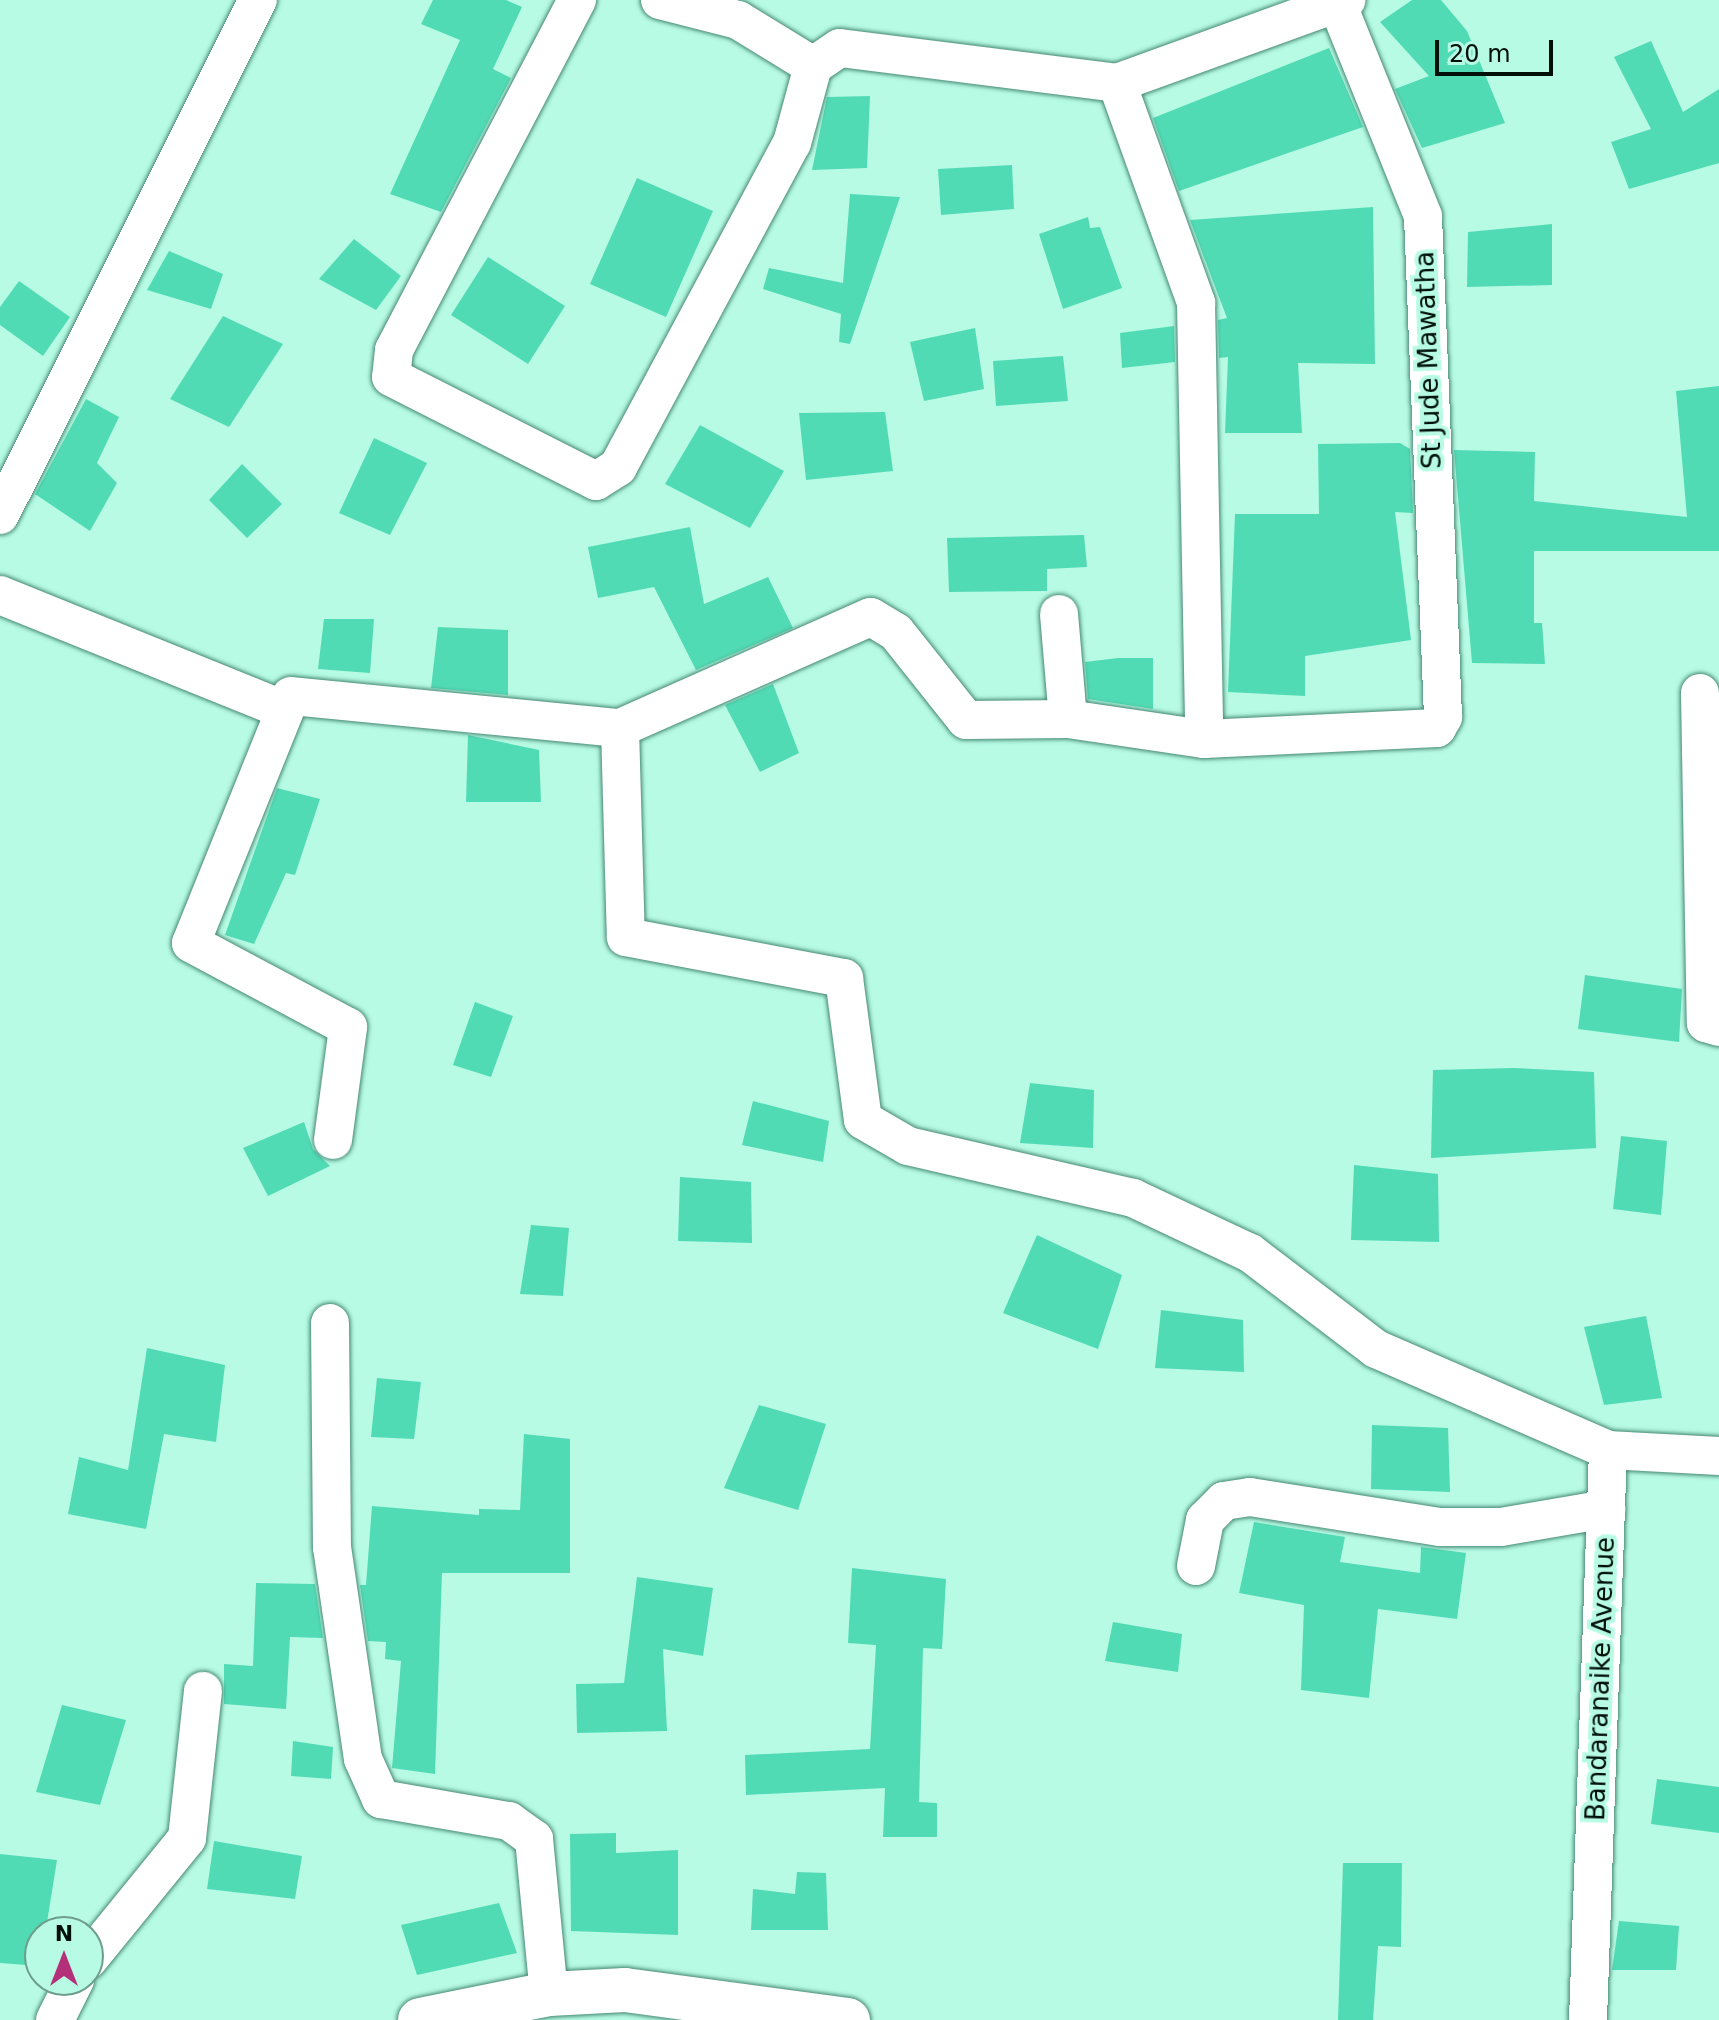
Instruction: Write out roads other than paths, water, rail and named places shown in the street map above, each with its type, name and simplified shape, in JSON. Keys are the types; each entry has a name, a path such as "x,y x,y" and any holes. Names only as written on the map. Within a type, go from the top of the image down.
{"street":[{"path":"0,515 258,0"},
{"path":"577,0 394,350 391,377 596,481 618,467 792,143 813,66 840,48 1117,83 1342,4"},
{"path":"660,0 738,20 813,66"},
{"name":"St Jude Mawatha","path":"1204,739 1437,728 1443,717 1423,216 1342,4"},
{"path":"333,1140 348,1027 191,943 282,709 306,692 620,728 871,617 896,632 966,720 1068,719 1204,739 1196,303 1117,83"},
{"path":"0,595 282,709"},
{"path":"1059,614 1068,719"},
{"path":"1700,693 1706,1023 1719,1027"},
{"path":"620,728 626,937 844,978 863,1120 908,1146 1133,1198 1250,1253 1376,1349 1608,1450 1719,1456"},
{"path":"330,1323 332,1547 363,1759 381,1799 509,1821 534,1839 549,1994"},
{"name":"Bandaranaike Avenue","path":"1588,2020 1608,1450"},
{"path":"1196,1566 1205,1520 1224,1501 1250,1497 1440,1527 1501,1527 1606,1509"},
{"path":"104,1940 187,1838 203,1691"},
{"path":"420,2020 549,1994 626,2005 848,2020"},
{"path":"55,2020 67,1996"}]}
